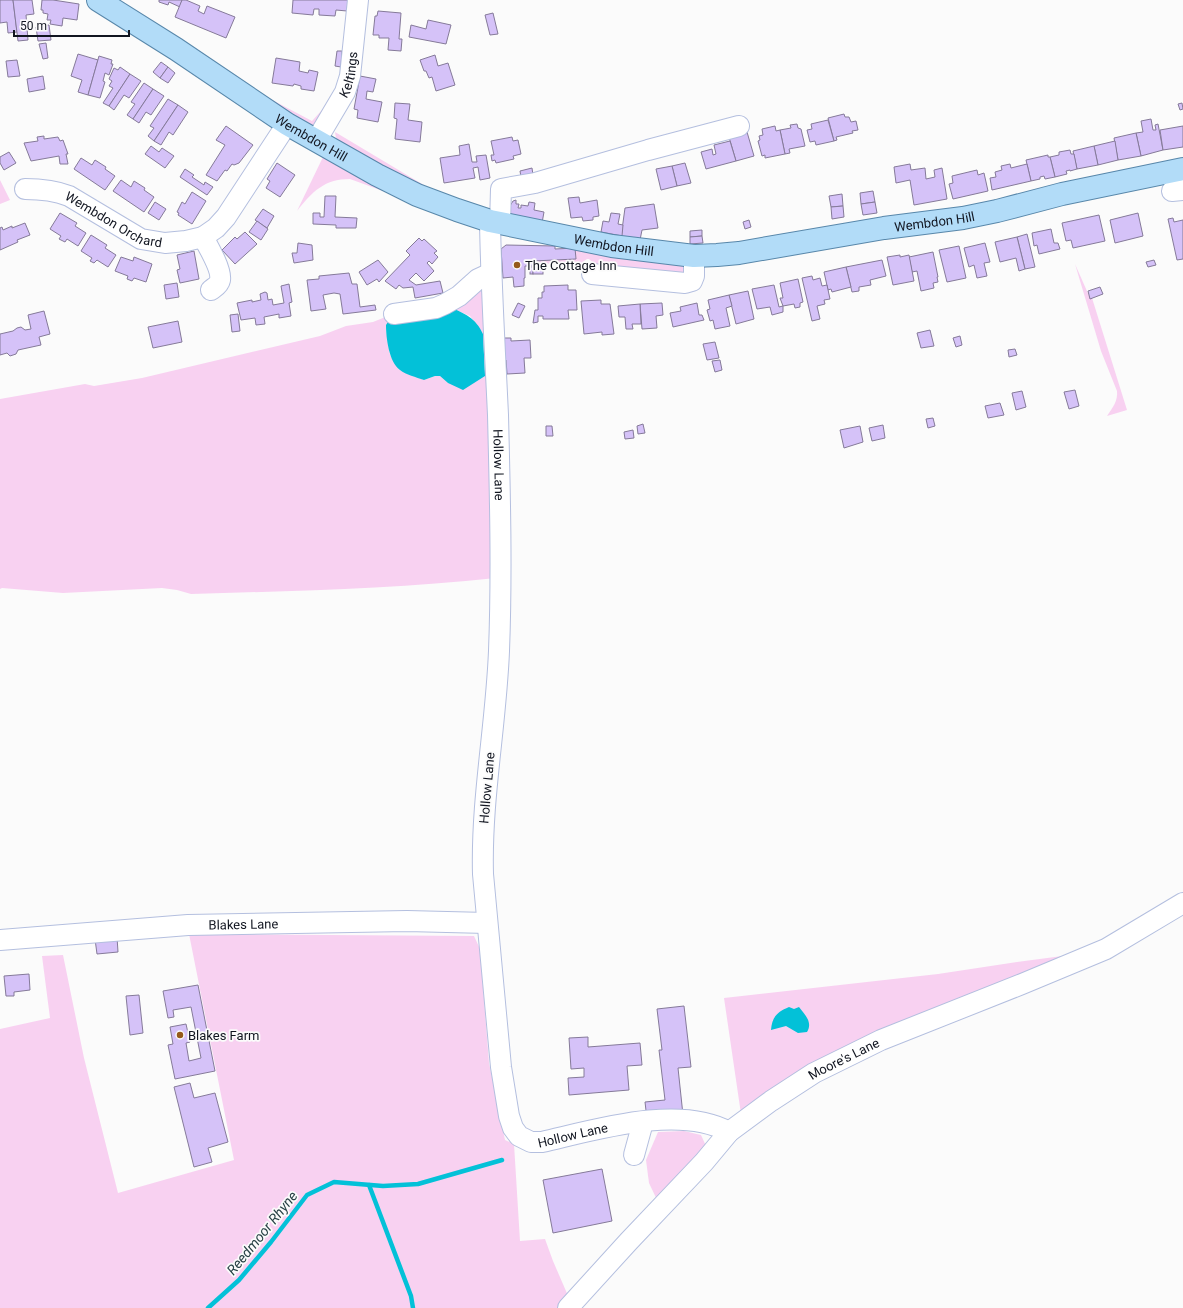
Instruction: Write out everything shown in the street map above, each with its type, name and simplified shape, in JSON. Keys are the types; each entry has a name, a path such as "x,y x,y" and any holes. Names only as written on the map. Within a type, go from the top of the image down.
{"main road":[{"name":"Wembdon Hill","path":"98,0 176,49 316,142 416,195 495,222 612,246 694,256 717,256 884,228 964,218 1076,191 1180,181"}],"street":[{"name":"Keltings","path":"316,142 345,92 350,76 358,0"},
{"name":"Wembdon Orchard","path":"25,189 45,189 69,196 141,239 165,244 203,237 216,228 226,217 287,124"},
{"name":"Hollow Lane","path":"729,1132 719,1126 695,1120 660,1120 620,1125 542,1142 531,1142 519,1136 513,1128 509,1116 501,1067 483,868 484,818 499,652 500,577 498,414 491,273 495,222 501,189 535,183 648,150 739,126"},
{"path":"203,237 213,254 219,272 220,280 217,286 212,290"},
{"path":"592,274 685,283 692,281 694,276 694,256"},
{"path":"394,314 436,308 459,296 478,278 491,273"},
{"name":"Moore's Lane","path":"568,1308 704,1162 729,1132 771,1101 814,1073 881,1040 1106,949 1183,903"},
{"name":"Blakes Lane","path":"0,940 188,925 487,922"},
{"path":"634,1155 643,1122"}],"shaded area":[{"path":"261,94 312,121 322,110 332,94 335,97 314,126 308,126"},
{"path":"335,132 432,190 429,192 338,141"},
{"path":"323,157 402,198 350,179 341,180 333,181 319,188 297,211"},
{"path":"0,180 10,200 0,204"},
{"path":"575,248 686,264 688,277 600,269 589,259 581,263 533,264 533,261 576,259"},
{"path":"1075,264 1090,298 1092,298 1127,410 1107,416 1116,401 1117,391 1101,351"},
{"path":"482,282 496,578 382,587 191,594 162,588 63,593 0,589 0,399 85,384 94,386 142,378 320,336 346,326 405,315 386,330 390,355 400,370 424,380 435,376 440,376 448,383 485,370 483,334 470,316 449,307"},
{"path":"189,934 474,936 480,949 489,1063 505,1140 514,1144 520,1241 545,1239 569,1298 559,1308 0,1308 0,1029 50,1018 42,956 63,955 84,1058 118,1193 234,1160"},
{"path":"1085,953 741,1114 724,998 938,974"},
{"path":"684,1131 701,1135 706,1146 658,1202 649,1183 646,1160 658,1132"}],"water":[{"path":"449,307 465,314 473,320 483,334 485,376 463,390 448,383 440,376 435,376 424,380 402,372 393,361 388,343 386,325 388,322"},
{"path":"789,1007 794,1009 799,1007 806,1016 809,1022 807,1032 798,1033 786,1026 771,1030 774,1018 781,1011"}],"building":[{"path":"0,0 13,0 17,32 8,33 7,22 0,23"},
{"path":"13,0 32,0 34,14 26,15 28,40 18,41"},
{"path":"42,0 79,4 77,20 63,18 62,26 50,24 51,20 47,20 48,14 43,13 43,10 41,10"},
{"path":"159,0 182,0 180,7 169,2 168,5 159,2"},
{"path":"182,0 186,0 200,6 198,11 204,14 207,6 235,17 226,38 175,17"},
{"path":"293,0 348,0 347,11 336,10 335,16 319,15 319,9 314,9 313,15 292,13"},
{"path":"378,11 401,13 399,39 402,39 401,51 388,50 389,38 379,38 379,35 373,35 375,16 377,16"},
{"path":"493,13 498,34 490,35 485,15"},
{"path":"428,20 451,25 446,44 409,37 411,25 426,29"},
{"path":"49,25 51,40 38,41 36,27"},
{"path":"46,43 48,58 43,59 39,44"},
{"path":"337,51 342,51 341,67 335,66"},
{"path":"78,54 98,60 88,95 78,92 82,80 71,76"},
{"path":"435,55 438,66 448,63 455,85 436,91 432,77 429,78 426,71 424,71 420,60"},
{"path":"99,56 112,60 111,64 113,64 109,75 105,73 103,81 105,82 100,98 88,95"},
{"path":"276,58 300,62 299,71 308,73 309,70 318,72 314,91 301,89 301,86 294,84 293,86 272,83"},
{"path":"17,60 20,76 8,77 6,61"},
{"path":"161,62 168,67 160,78 153,72"},
{"path":"120,67 130,74 109,106 103,103 113,88 109,86 112,81 109,79 114,68 118,70"},
{"path":"168,67 175,73 168,83 160,78"},
{"path":"130,74 141,81 129,98 124,95 114,110 109,106"},
{"path":"43,76 45,89 29,92 27,79"},
{"path":"360,76 376,79 373,92 367,91 366,99 382,102 378,122 357,118 358,110 354,109"},
{"path":"144,83 153,89 133,119 127,115 135,104 131,102"},
{"path":"153,89 164,96 151,115 146,112 139,123 133,119"},
{"path":"168,99 178,105 154,141 148,136 154,128 150,126"},
{"path":"395,103 410,104 408,120 422,122 420,142 395,139 397,119 394,118"},
{"path":"1182,103 1183,109 1180,110 1178,104"},
{"path":"178,105 188,112 173,135 169,132 161,145 154,141"},
{"path":"844,114 845,117 849,117 851,122 856,121 858,130 852,131 853,133 836,137 837,140 834,141 828,118"},
{"path":"1151,119 1153,130 1156,130 1155,125 1158,124 1163,150 1141,156 1136,133 1143,132 1141,121"},
{"path":"828,120 834,141 816,145 815,141 810,142 807,130 812,129 811,124"},
{"path":"797,124 798,128 801,129 805,146 789,149 790,153 785,154 780,130 791,128 790,125"},
{"path":"226,126 253,145 239,163 234,165 232,164 227,171 225,170 217,181 206,175 225,145 216,140"},
{"path":"775,126 776,131 780,130 785,154 765,158 765,155 762,156 758,141 760,140 759,136 763,135 762,129"},
{"path":"1183,126 1183,147 1163,150 1160,130"},
{"path":"747,132 754,156 736,161 729,137"},
{"path":"1136,133 1141,156 1118,160 1114,138"},
{"path":"44,136 44,139 58,137 60,141 63,140 68,154 66,154 68,164 60,164 59,156 31,161 24,143 38,141 37,137"},
{"path":"512,137 513,141 518,140 521,154 513,156 514,159 496,163 495,160 492,161 491,155 494,155 491,141"},
{"path":"730,141 736,161 706,169 701,152 712,149 713,155 716,154 714,145"},
{"path":"1115,141 1118,160 1098,165 1094,146"},
{"path":"469,144 472,162 477,162 476,156 486,155 490,178 480,180 478,167 473,168 475,178 444,183 440,158 460,155 459,146"},
{"path":"151,146 159,152 162,148 174,156 165,168 145,154"},
{"path":"1094,146 1098,165 1077,169 1073,151"},
{"path":"1070,150 1071,154 1074,154 1077,169 1066,171 1067,174 1055,177 1050,157 1059,155 1059,152"},
{"path":"9,152 16,163 4,170 0,163 0,157"},
{"path":"1048,155 1048,157 1050,157 1055,177 1045,179 1044,176 1040,177 1040,179 1031,181 1026,160"},
{"path":"81,158 92,165 95,160 106,167 105,169 115,176 105,190 74,169"},
{"path":"277,163 295,175 280,197 266,188 270,181 267,179"},
{"path":"685,163 691,183 677,186 672,166"},
{"path":"910,164 911,170 925,168 926,179 935,177 934,170 942,168 947,199 914,205 910,180 896,183 894,167"},
{"path":"1010,164 1011,168 1027,164 1031,181 992,190 990,178 996,177 995,172 1002,170 1001,166"},
{"path":"672,166 677,186 661,190 656,169"},
{"path":"532,168 533,175 521,177 520,171"},
{"path":"185,169 194,175 192,177 204,185 205,182 213,187 207,195 180,177"},
{"path":"977,170 978,175 984,173 988,191 953,199 949,184 953,183 952,176"},
{"path":"121,180 131,187 134,181 145,188 144,190 154,197 144,212 113,191"},
{"path":"873,191 875,202 861,204 860,193"},
{"path":"192,192 206,201 192,224 178,215 179,213 177,212 182,202 185,204"},
{"path":"842,194 843,206 831,207 829,196"},
{"path":"325,196 336,196 335,217 357,218 356,228 336,228 336,225 313,224 313,213 320,213 320,217 324,217"},
{"path":"579,197 580,203 597,200 599,216 593,217 593,220 583,221 582,217 571,218 568,198"},
{"path":"516,200 516,204 519,204 518,208 521,208 521,205 528,206 529,202 535,203 534,210 544,212 542,223 510,216 510,206 513,201"},
{"path":"155,202 166,209 159,220 148,213"},
{"path":"875,202 877,213 863,215 861,204"},
{"path":"654,204 658,228 642,230 640,240 621,237 625,208"},
{"path":"843,206 844,217 832,219 831,207"},
{"path":"263,209 274,216 267,228 255,220"},
{"path":"60,213 77,223 75,226 86,233 78,246 67,239 65,242 59,239 61,236 50,229"},
{"path":"611,213 620,214 618,224 623,225 622,236 601,232 603,221 609,222"},
{"path":"1138,213 1143,236 1115,243 1110,220"},
{"path":"1099,215 1105,241 1073,248 1071,240 1066,241 1062,223"},
{"path":"1173,218 1174,222 1183,220 1183,259 1177,260 1168,219"},
{"path":"749,220 751,227 745,229 743,222"},
{"path":"257,221 268,229 261,240 249,232"},
{"path":"25,223 30,235 17,240 18,242 0,250 0,228 2,227 3,230"},
{"path":"1051,229 1054,243 1058,243 1060,249 1039,254 1037,245 1034,246 1032,233"},
{"path":"702,230 702,236 690,237 690,231"},
{"path":"245,232 257,244 235,264 222,250 235,237 237,239"},
{"path":"1027,234 1035,267 1025,269 1017,237"},
{"path":"91,235 107,245 105,248 116,255 108,267 97,260 94,263 90,261 92,258 81,251"},
{"path":"702,236 703,243 690,244 690,237"},
{"path":"1017,237 1025,269 1019,271 1016,258 1000,262 995,242"},
{"path":"419,238 422,241 424,239 437,251 434,253 438,257 432,264 429,261 427,263 434,271 424,281 416,273 409,280 416,285 440,281 443,293 415,298 413,287 403,288 399,285 396,289 385,281 410,255 406,251"},
{"path":"298,243 312,245 313,260 294,263 292,253 297,253"},
{"path":"985,243 990,262 984,263 987,276 977,278 974,265 969,267 964,248"},
{"name":"The Cottage Inn","path":"506,245 555,246 555,249 575,248 576,259 533,261 533,266 525,266 524,286 514,287 513,277 503,278 501,249"},
{"path":"959,246 966,278 947,282 939,250"},
{"path":"194,251 199,279 180,283 177,270 180,269 177,255"},
{"path":"933,252 938,282 933,283 934,288 921,291 917,271 912,272 909,257"},
{"path":"900,255 900,257 909,255 914,281 893,285 887,257"},
{"path":"121,257 133,261 134,257 152,264 146,282 134,278 132,281 127,279 128,276 115,271"},
{"path":"378,260 388,272 379,282 377,279 367,285 359,272"},
{"path":"882,260 886,276 870,280 871,285 859,287 859,291 852,292 846,267"},
{"path":"1154,260 1156,265 1148,267 1146,262"},
{"path":"530,267 533,267 533,274 530,274"},
{"path":"533,267 543,267 543,274 533,274"},
{"path":"846,267 851,287 832,292 831,289 828,290 824,272"},
{"path":"349,273 352,284 357,284 360,307 375,305 376,310 343,314 340,294 334,293 323,295 326,309 311,311 307,280 319,279 319,276"},
{"path":"812,276 813,280 820,278 822,286 827,285 830,299 824,300 825,304 817,306 820,319 812,321 802,278"},
{"path":"798,279 803,302 800,303 800,307 795,308 794,304 783,306 780,298 783,298 780,283"},
{"path":"177,283 179,297 166,299 164,285"},
{"path":"289,284 292,302 289,303 291,316 279,318 279,314 264,317 265,324 256,325 255,318 241,320 237,303 261,300 260,294 265,292 267,293 268,300 272,299 273,305 284,303 281,286"},
{"path":"568,285 568,290 576,290 577,310 568,310 569,319 543,319 543,316 538,316 538,322 533,323 535,310 538,310 538,298 542,298 544,286"},
{"path":"774,285 779,307 783,306 783,312 772,315 770,307 757,309 752,289"},
{"path":"1100,287 1103,294 1090,299 1088,291"},
{"path":"748,291 754,319 736,324 729,295"},
{"path":"729,295 732,306 726,308 730,326 715,329 713,320 710,321 707,310 710,309 708,300"},
{"path":"601,300 601,304 610,304 614,334 602,335 602,332 584,334 581,301"},
{"path":"518,303 525,306 519,318 512,315"},
{"path":"662,303 663,315 656,316 657,328 642,329 640,304"},
{"path":"697,303 699,315 702,315 704,320 673,327 670,313 681,311 680,307"},
{"path":"640,304 641,324 632,324 633,329 626,329 625,317 619,317 618,306"},
{"path":"44,311 50,334 39,337 41,345 18,350 16,354 10,356 7,353 0,355 0,334 13,331 21,327 25,330 31,329 28,315"},
{"path":"238,314 240,331 232,332 230,315"},
{"path":"178,321 182,342 153,348 148,327"},
{"path":"930,330 934,346 921,348 917,333"},
{"path":"960,336 962,345 956,347 953,338"},
{"path":"504,338 511,338 511,341 530,340 531,358 524,358 525,373 507,374 506,360 500,360"},
{"path":"715,342 719,358 707,360 703,344"},
{"path":"1015,349 1017,355 1009,357 1008,350"},
{"path":"720,360 722,370 715,372 712,361"},
{"path":"1075,390 1079,406 1069,409 1064,392"},
{"path":"1022,391 1026,407 1016,410 1012,393"},
{"path":"1000,403 1004,415 988,418 985,406"},
{"path":"933,418 935,426 928,428 926,419"},
{"path":"643,424 645,433 638,434 637,426"},
{"path":"883,425 885,438 872,441 869,428"},
{"path":"546,426 552,426 553,436 546,436"},
{"path":"860,426 863,442 844,448 840,430"},
{"path":"633,430 634,438 625,439 624,432"},
{"path":"117,937 118,952 97,954 95,939"},
{"path":"29,974 30,990 14,992 14,996 6,996 4,976"},
{"name":"Blakes Farm","path":"198,985 215,1071 175,1079 168,1045 173,1044 170,1027 186,1024 190,1042 186,1043 189,1061 201,1058 191,1007 173,1010 174,1017 168,1018 163,991"},
{"path":"139,995 143,1033 130,1035 126,996"},
{"path":"684,1006 691,1067 678,1068 683,1115 647,1119 645,1102 665,1100 659,1050 662,1050 657,1009"},
{"path":"588,1037 588,1047 640,1043 642,1065 627,1066 629,1090 569,1095 568,1078 584,1077 584,1068 571,1069 569,1038"},
{"path":"190,1083 194,1098 215,1093 228,1142 208,1148 212,1162 194,1167 174,1087"},
{"path":"602,1169 612,1221 553,1233 543,1180"}],"waterway":[{"name":"Reedmoor Rhyne","path":"208,1308 239,1280 271,1242 307,1195 334,1182 383,1186 418,1184 502,1160"},
{"path":"369,1185 411,1296 413,1308"}],"place":[{"name":"The Cottage Inn","path":"517,265"},
{"name":"Blakes Farm","path":"180,1035"}]}
